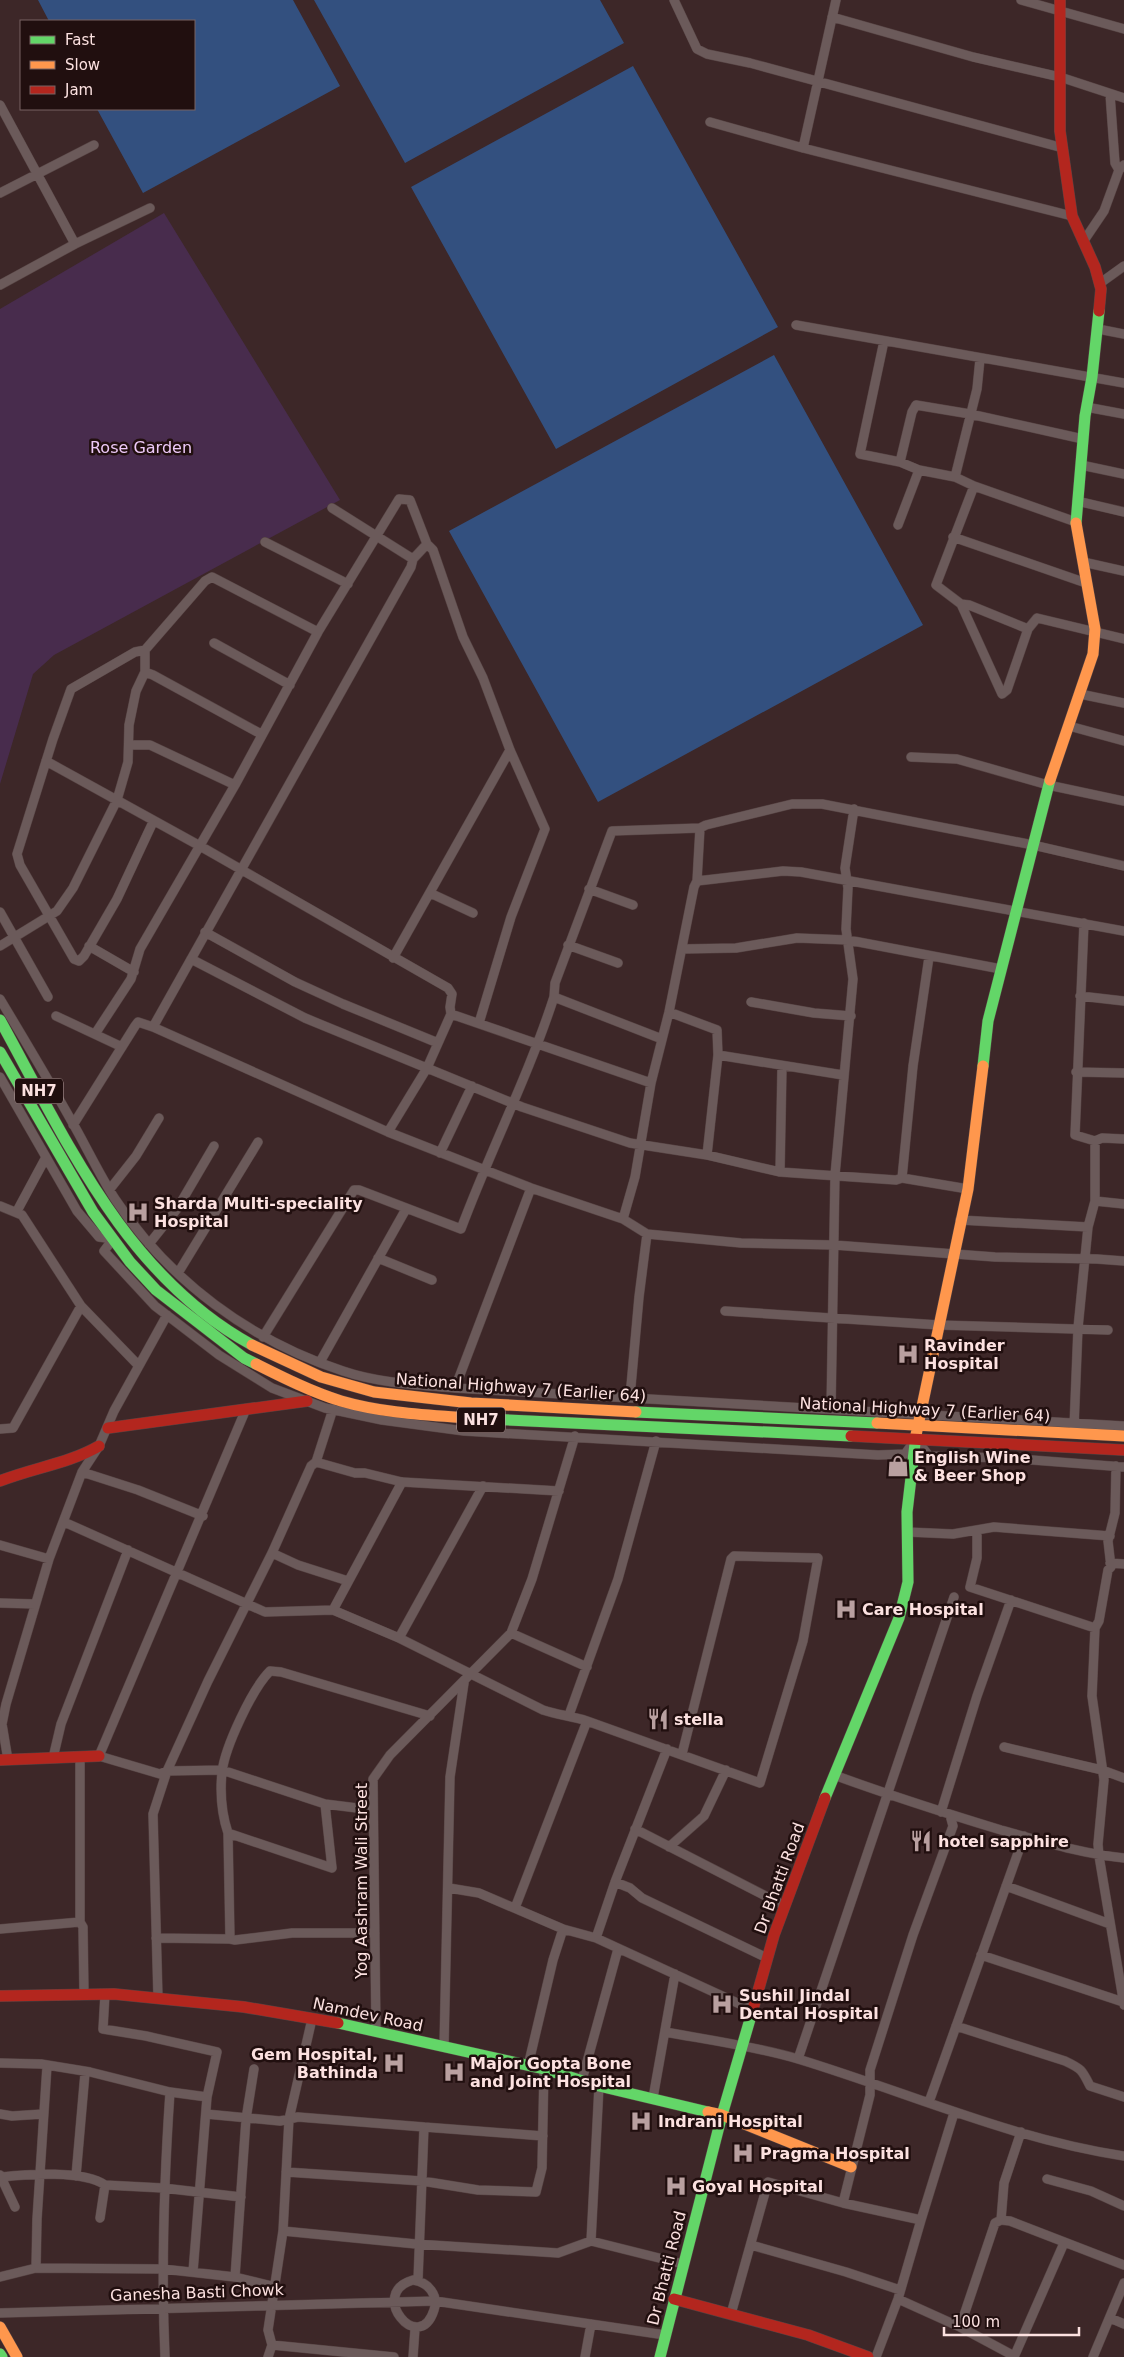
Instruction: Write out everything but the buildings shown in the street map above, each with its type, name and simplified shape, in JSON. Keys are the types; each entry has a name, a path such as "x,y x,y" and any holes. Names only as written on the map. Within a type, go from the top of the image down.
{"main road":[{"name":"Dr Bhatti Road","path":"660,2357 722,2115 767,1958 834,1775 899,1618 908,1582 907,1512 916,1439 953,1252 968,1189 988,1021 1048,786 1093,654 1094,634 1076,522 1086,407 1092,377 1101,289 1072,216 1062,148 1060,5"},
{"name":"National Highway 7 (Earlier 64)","path":"0,1020 78,1162 126,1234 174,1288 203,1313 235,1335 279,1358 348,1384 372,1391 412,1398 665,1414 919,1419 1074,1428 1124,1436"},
{"name":"NH7","path":"0,1052 62,1162 93,1212 156,1290 244,1358 287,1380 342,1401 401,1413 443,1418 1124,1450"},
{"path":"108,1428 307,1401"},
{"path":"0,1481 27,1470 82,1456 99,1446"},
{"path":"4,1760 99,1756"},
{"name":"Namdev Road","path":"0,1996 105,1994 244,2008 312,2019 544,2069 599,2086 722,2115 851,2167"},
{"path":"674,2299 808,2335 868,2357"},
{"path":"0,2327 17,2357"}],"street":[{"path":"674,0 698,49 706,54 750,63 817,83 1062,148"},
{"path":"803,148 836,0"},
{"path":"1022,0 1060,5 1124,29"},
{"path":"832,17 973,57 1060,77 1124,98"},
{"path":"1083,242 1104,211 1122,167 1115,163 1110,94"},
{"path":"0,106 75,244"},
{"path":"710,122 803,148 1072,216"},
{"path":"0,193 94,145"},
{"path":"0,285 75,244 150,208"},
{"path":"1099,284 1124,266"},
{"path":"796,325 921,348 930,348 980,359 998,359 1124,383"},
{"path":"1098,329 1124,334"},
{"path":"884,341 859,454 900,462 919,470 955,477 974,486 1076,522"},
{"path":"955,477 976,388 980,359"},
{"path":"900,462 912,412 916,405 970,414 1083,439"},
{"path":"1086,407 1124,414"},
{"path":"1081,465 1124,474"},
{"path":"898,525 919,470"},
{"path":"974,486 936,585 961,604 1002,694 1007,690 1028,629 1037,618 1094,634 1124,639"},
{"path":"95,1034 132,979 140,949 235,785 318,632 399,499 410,500 427,544 433,550 463,637 483,678 510,750 545,829 511,917 479,1023"},
{"path":"1077,501 1124,512"},
{"path":"332,508 413,559"},
{"path":"953,537 1086,583"},
{"path":"265,542 348,584"},
{"path":"152,1027 411,567 413,559 427,544"},
{"path":"1083,562 1124,570"},
{"path":"153,822 116,899 90,946 79,961 74,959 20,865 17,854 71,688 135,652 145,650 205,581 212,577 318,632"},
{"path":"961,604 969,605 1028,629"},
{"path":"214,643 290,685"},
{"path":"0,946 57,911 74,888 117,800 128,762 129,725 136,691 145,672 145,650"},
{"path":"145,672 261,734"},
{"path":"1080,694 1124,703"},
{"path":"1069,726 1124,739"},
{"path":"129,745 150,745 235,785"},
{"path":"393,958 510,750"},
{"path":"911,756 957,759 1048,786 1124,801"},
{"path":"46,761 153,822 200,846 448,988 452,994 451,1014 427,1068 388,1132"},
{"path":"263,1337 354,1190 359,1190 461,1229 483,1170 539,1044 554,998 555,983 568,945 612,831 700,828 706,824 792,804 822,804 1033,845 1124,866"},
{"path":"831,1410 835,1175 842,1075 851,1016 853,979 846,929 848,888 845,879 845,868 854,809"},
{"path":"623,1219 635,1177 651,1083 669,1012 694,887 698,882 700,828"},
{"path":"698,882 782,871 801,872 1124,930"},
{"path":"589,888 632,905"},
{"path":"430,893 473,913"},
{"path":"0,912 48,998"},
{"path":"1084,922 1076,1072 1075,1135 1095,1140 1102,1138 1124,1140"},
{"path":"205,932 295,982 343,1004 438,1042"},
{"path":"682,949 736,948 797,938 848,940 1001,968"},
{"path":"568,945 618,963"},
{"path":"90,946 134,972"},
{"path":"902,1178 913,1066 929,956"},
{"path":"191,959 305,1018 514,1103 630,1143 707,1155 780,1172 896,1180 902,1178 968,1189"},
{"path":"1080,996 1124,1001"},
{"path":"554,998 662,1038"},
{"path":"0,999 110,1189 149,1244 178,1273 227,1314 263,1337 344,1372 455,1388 831,1410 919,1419"},
{"path":"751,1002 814,1014 851,1016"},
{"path":"669,1012 717,1030 718,1055 707,1155"},
{"path":"451,1014 651,1083"},
{"path":"56,1016 122,1047"},
{"path":"74,1124 138,1022 388,1132 530,1188 623,1219 647,1234 741,1243 834,1245 995,1256 1124,1261"},
{"path":"718,1055 782,1067 842,1075"},
{"path":"780,1172 782,1067"},
{"path":"1076,1072 1124,1073"},
{"path":"0,1076 45,1159 77,1211 99,1237 113,1239 104,1251 155,1306 219,1355 272,1388 307,1401 333,1410 382,1420 464,1431 878,1455 905,1454 916,1439 929,1456 1006,1458 1120,1466 1115,1514 1110,1536 1110,1563 1099,1621 1095,1628 1092,1696 1104,1780 1098,1844 1099,1856 1123,2004 982,1955"},
{"path":"440,1153 472,1086"},
{"path":"110,1189 136,1156 140,1146 159,1118"},
{"path":"1095,1140 1094,1201 1088,1227 1078,1328 1074,1428 1124,1426"},
{"path":"178,1273 258,1142"},
{"path":"149,1244 177,1208 214,1146"},
{"path":"17,1211 45,1159"},
{"path":"455,1388 530,1188"},
{"path":"1094,1201 1124,1204"},
{"path":"0,1206 17,1211 22,1216 81,1306 139,1366"},
{"path":"320,1362 406,1209"},
{"path":"960,1220 1088,1227"},
{"path":"630,1398 647,1234"},
{"path":"378,1258 432,1280"},
{"path":"0,1429 13,1428 81,1306"},
{"path":"725,1311 939,1324 1108,1330"},
{"path":"4,1760 2,1724 6,1704 49,1559 82,1472 99,1446 114,1411 167,1315"},
{"path":"246,1409 203,1516 99,1756 160,1774 167,1771 222,1770 325,1804 374,1810"},
{"path":"158,1998 153,1814 167,1771 272,1553 311,1466 316,1462 333,1410"},
{"name":"Yog Aashram Wali Street","path":"376,2032 373,1779 390,1755 511,1634 532,1579 575,1436"},
{"path":"569,1715 618,1579 656,1441"},
{"path":"316,1462 355,1473 364,1473 402,1482 559,1491"},
{"path":"82,1472 138,1490 203,1516"},
{"path":"333,1610 402,1482"},
{"path":"399,1638 483,1486"},
{"path":"64,1522 270,1613 333,1610 399,1638 543,1710 559,1716 569,1715 587,1720 760,1782 803,1641 818,1558 734,1556 731,1558 682,1754"},
{"path":"907,1532 953,1534 994,1527 1110,1536"},
{"path":"977,1530 976,1558 970,1587 1095,1628"},
{"path":"0,1545 49,1559"},
{"path":"53,1758 61,1724 128,1550"},
{"path":"272,1553 298,1565 348,1582"},
{"path":"1110,1563 1124,1564"},
{"path":"798,2059 850,1911 886,1794 954,1597"},
{"path":"842,2203 870,2095 870,2070 913,1935 953,1826 946,1813 977,1696 1011,1600"},
{"path":"0,1603 35,1604"},
{"path":"511,1634 587,1667"},
{"path":"230,1939 228,1834 224,1822 222,1770 239,1721 270,1671 281,1672 430,1716"},
{"path":"444,2046 450,1777 464,1683"},
{"path":"515,1908 587,1720"},
{"path":"1004,1747 1102,1770 1124,1778"},
{"path":"596,1938 615,1882 667,1748"},
{"path":"80,1757 80,1922 83,1927 84,1994"},
{"path":"669,1847 704,1816 726,1770"},
{"path":"834,1775 886,1794 1024,1836 1099,1856 1124,1858"},
{"path":"228,1834 332,1868 325,1804"},
{"path":"635,1829 785,1906"},
{"path":"929,2102 1024,1836"},
{"path":"615,1882 630,1888 642,1898 767,1958"},
{"path":"1006,1886 1110,1924"},
{"path":"449,1888 479,1893 563,1929 596,1938 618,1950 753,2009"},
{"path":"0,1929 80,1922"},
{"path":"528,2066 553,1960 563,1929"},
{"path":"156,1938 235,1940 292,1933 375,1933"},
{"path":"582,2080 618,1950"},
{"path":"653,2098 675,1974"},
{"path":"105,1994 103,2029 146,2036 217,2052 206,2114 193,2272"},
{"path":"268,2357 272,2345 268,2330 283,2232 289,2119 312,2019"},
{"path":"956,2026 1065,2061 1079,2067 1090,2086 1124,2097"},
{"path":"664,2032 742,2045 798,2059 929,2102 954,2113 1085,2150 1124,2156"},
{"path":"0,2063 47,2066 99,2074 170,2092 208,2097"},
{"path":"36,2268 47,2066"},
{"path":"236,2277 246,2119 254,2069"},
{"path":"286,2172 422,2181 478,2190 536,2192 542,2168 544,2069"},
{"path":"76,2176 85,2073"},
{"path":"591,2241 599,2086"},
{"path":"164,2357 162,2308 164,2188 170,2092"},
{"path":"876,2357 899,2295 954,2113"},
{"path":"0,2114 12,2116 43,2114"},
{"path":"206,2114 280,2121 298,2117 543,2136"},
{"path":"418,2280 424,2126"},
{"path":"1001,2220 1004,2183 1021,2132"},
{"path":"15,2207 1,2176 27,2174 76,2176 100,2181 105,2185 201,2191 241,2197"},
{"path":"1047,2178 1091,2191 1124,2206"},
{"path":"731,2314 768,2182 842,2203 921,2220"},
{"path":"100,2218 105,2185"},
{"path":"960,2327 995,2223 1001,2220 1010,2221 1124,2265"},
{"path":"283,2232 419,2244 558,2253 591,2241 683,2264"},
{"path":"751,2245 846,2272 899,2295 1014,2356 1064,2243"},
{"path":"0,2277 36,2268 164,2270 236,2277 276,2287"},
{"path":"413,2280 418,2280 430,2288 435,2301 430,2319 422,2327 415,2329 400,2321 395,2302 401,2286 413,2280"},
{"path":"1092,2357 1124,2283"},
{"name":"Ganesha Basti Chowk","path":"0,2313 435,2301 665,2335"},
{"path":"1110,2318 1124,2324"},
{"path":"585,2357 591,2324"},
{"path":"413,2357 415,2329"},
{"path":"272,2345 394,2357"}],"green space":[{"name":"Rose Garden","path":"164,213 340,500 54,655 33,674 0,784 0,309"}],"water":[{"path":"38,0 293,0 340,86 143,193 98,110 195,110 195,20 48,20"},
{"path":"314,0 600,0 624,43 405,163"},
{"path":"633,66 778,327 556,449 411,187"},
{"path":"774,355 923,625 598,802 449,531"}],"traffic: fast":[{"path":"1076,523 1085,416 1092,377 1099,311"},
{"path":"983,1066 988,1021 1050,780"},
{"path":"0,1020 49,1112 76,1157 104,1202 134,1243 169,1282 208,1316 252,1345"},
{"path":"0,1052 93,1212 130,1262 156,1290 244,1358 256,1364"},
{"path":"636,1412 877,1423"},
{"path":"467,1418 851,1436"},
{"path":"825,1798 899,1618 908,1582 907,1512 916,1435"},
{"path":"660,2357 722,2115 753,2009"},
{"path":"338,2023 544,2069 599,2086 708,2112"}],"traffic: slow":[{"path":"1050,780 1093,654 1095,629 1076,523"},
{"path":"916,1435 968,1189 983,1066"},
{"path":"252,1345 321,1377 374,1392 471,1403 636,1412"},
{"path":"256,1364 309,1389 341,1401 404,1413 467,1418"},
{"path":"877,1423 1124,1436"},
{"path":"708,2112 722,2115 851,2167"},
{"path":"0,2327 17,2357"}],"traffic: jam":[{"path":"1060,0 1060,131 1072,216 1095,267 1101,289 1099,311"},
{"path":"108,1428 307,1401"},
{"path":"851,1436 1124,1450"},
{"path":"0,1481 76,1457 99,1446"},
{"path":"0,1760 99,1756"},
{"path":"753,2009 774,1935 825,1798"},
{"path":"0,1996 114,1994 244,2007 338,2023"},
{"path":"674,2299 808,2335 868,2357"}],"place":[{"name":"Sharda Multi-speciality Hospital","path":"138,1212"},
{"name":"Ravinder Hospital","path":"908,1354"},
{"name":"English Wine & Beer Shop","path":"898,1466"},
{"name":"Care Hospital","path":"846,1609"},
{"name":"stella","path":"658,1719"},
{"name":"hotel sapphire","path":"921,1841"},
{"name":"Sushil Jindal Dental Hospital","path":"722,2004"},
{"name":"Gem Hospital, Bathinda","path":"394,2063"},
{"name":"Major Gopta Bone and Joint Hospital","path":"454,2072"},
{"name":"Indrani Hospital","path":"641,2121"},
{"name":"Pragma Hospital","path":"743,2153"},
{"name":"Goyal Hospital","path":"676,2186"}]}
